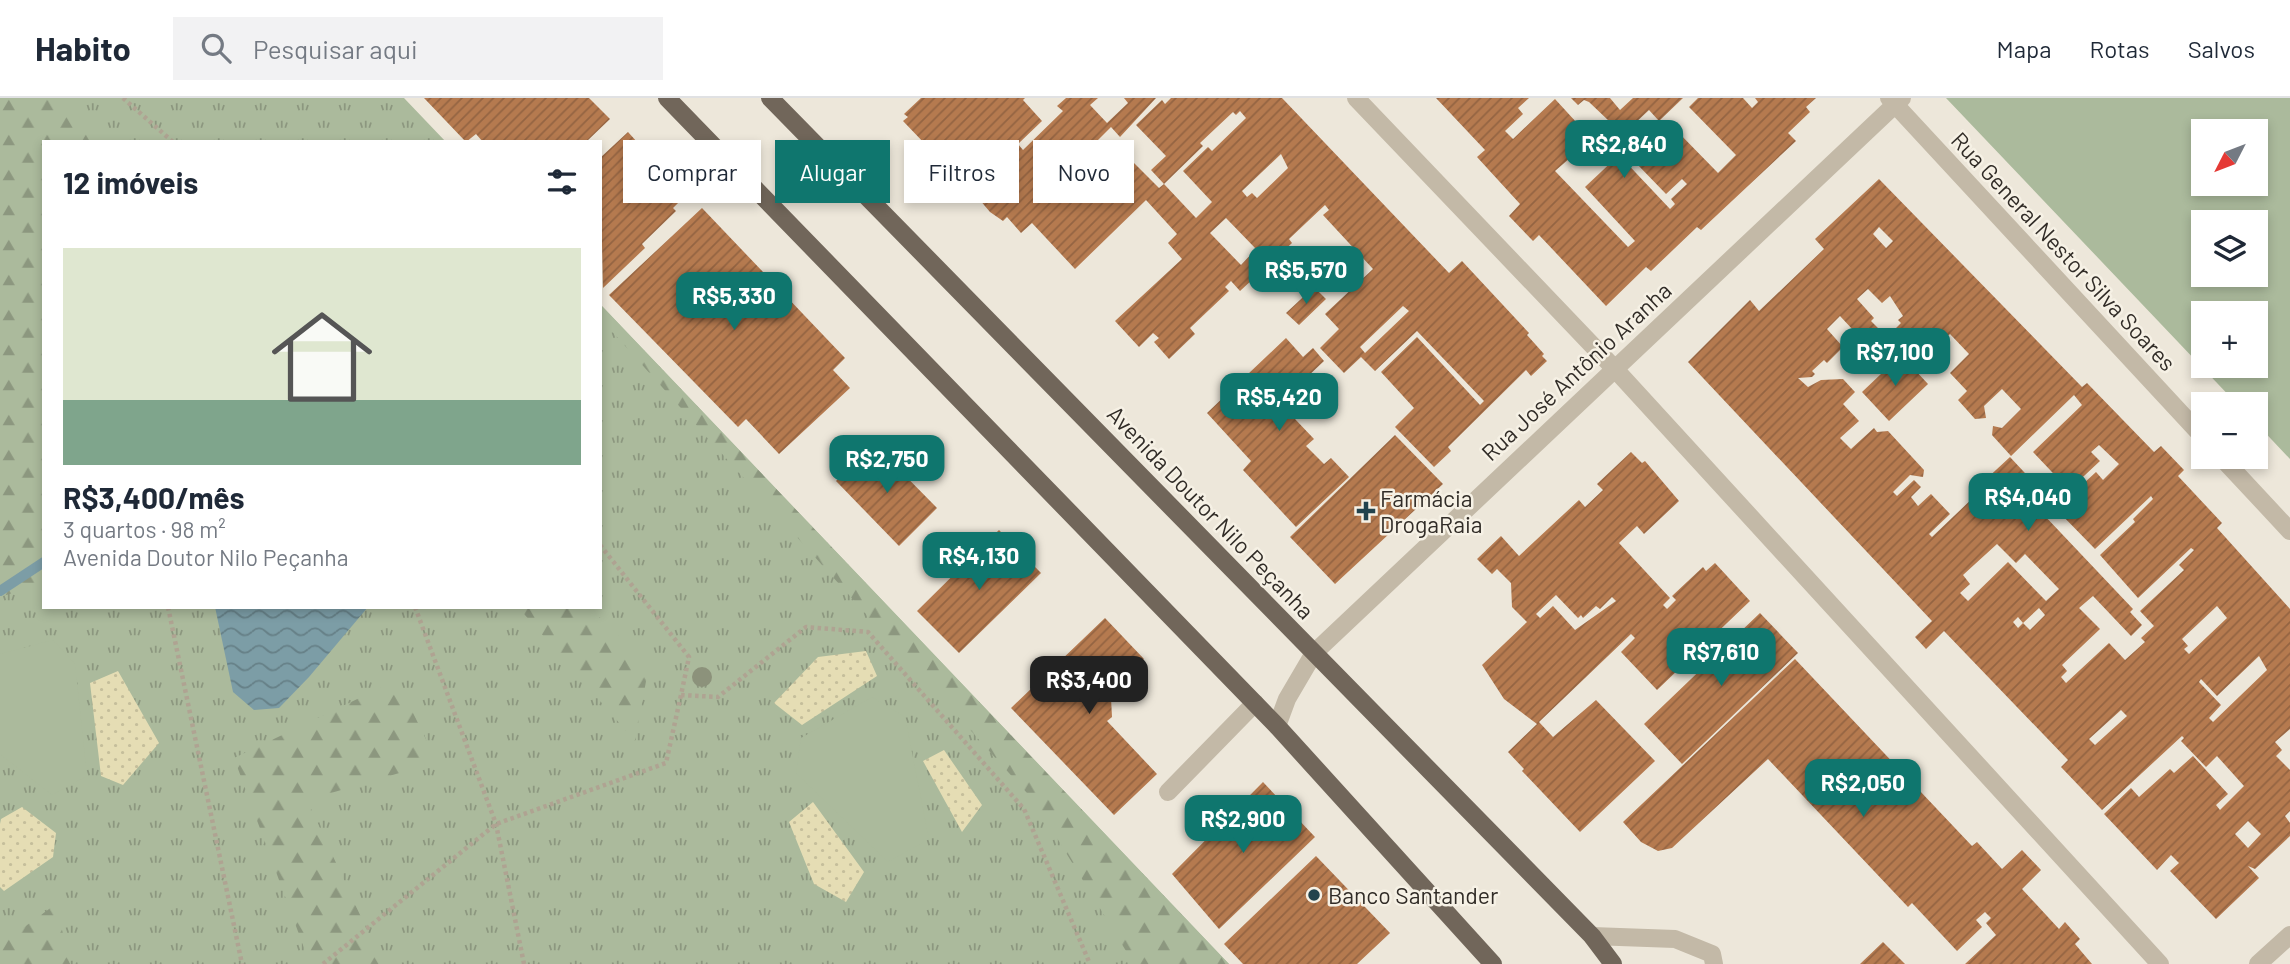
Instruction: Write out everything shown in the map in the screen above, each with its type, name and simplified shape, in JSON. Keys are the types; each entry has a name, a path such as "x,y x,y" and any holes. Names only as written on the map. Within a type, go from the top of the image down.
{"main road":[{"path":"667,98 1277,726 1493,964"},
{"name":"Avenida Doutor Nilo Peçanha","path":"769,98 1592,936 1614,964"}],"street":[{"path":"1356,98 1614,368 2160,964"},
{"name":"Rua José Antônio Aranha","path":"1277,726 1287,699 1314,653 1895,100"},
{"name":"Rua General Nestor Silva Soares","path":"1895,100 2191,425"},
{"path":"2232,469 2290,531"},
{"path":"1168,792 1255,704"},
{"path":"1592,936 1675,939 1713,954 1714,964"},
{"path":"2258,964 2290,936"}],"path":[{"path":"123,98 171,140"},
{"path":"323,964 496,824 666,763 689,657 602,548"},
{"path":"168,609 242,964"},
{"path":"416,609 496,824 524,964"},
{"path":"681,695 718,697 806,627 868,632 1024,809 1090,964"}],"green space":[{"path":"0,98 404,98 444,140 42,140 42,609 602,609 602,306 1229,964 0,964"},
{"path":"0,98 61,98 104,140 42,140 42,584 0,597"},
{"path":"1946,98 2290,98 2290,459 2268,436 2268,392 2226,392 2212,378 2268,378 2268,301 2191,301 2191,356"},
{"path":"602,306 1229,964 1134,964 1035,802 602,320"},
{"path":"520,609 591,609 649,665 635,741"},
{"path":"53,640 75,664 87,776 52,795 0,754 0,654"},
{"path":"397,680 437,762 307,800 367,930 392,964 310,964 234,758"},
{"path":"872,697 905,717 929,839 888,862 796,773 801,738"},
{"path":"56,904 70,964 0,964 0,937 5,941"}],"sand":[{"path":"866,651 877,676 802,725 774,703 818,657"},
{"path":"118,671 159,743 123,785 101,776 90,683"},
{"path":"944,750 982,805 962,832 923,761"},
{"path":"813,802 864,872 846,902 814,884 789,822"},
{"path":"22,807 56,833 53,857 4,891 0,887 1,819"}],"water":[{"path":"215,609 366,609 279,708 254,710 233,692"}],"building":[{"path":"424,98 589,98 610,119 588,140 481,140 476,134 464,140"},
{"path":"921,98 1025,98 1023,100 1042,121 1019,143 1019,140 921,140 903,121 908,117 904,114"},
{"path":"1066,98 1098,98 1090,105 1107,123 1128,103 1124,98 1156,98 1120,137 1111,127 1098,140 1033,140 1063,111 1057,106"},
{"path":"1171,98 1282,98 1449,273 1462,261 1529,333 1527,335 1547,361 1531,376 1526,370 1448,447 1451,451 1434,467 1395,427 1414,408 1381,372 1417,337 1480,405 1484,401 1417,331 1375,371 1361,357 1344,373 1320,348 1339,329 1325,314 1373,269 1323,215 1329,210 1325,205 1289,239 1292,243 1240,291 1231,281 1225,287 1229,291 1190,328 1195,334 1169,359 1154,342 1159,338 1153,333 1139,347 1115,321 1182,259 1168,243 1177,234 1146,200 1075,269 1032,223 1021,233 1007,217 1003,221 982,203 1019,203 1019,145 1023,150 1033,140 1033,203 1134,203 1134,163 1159,188 1164,184 1151,170 1166,156 1136,125 1162,100 1165,104","holes":["1240,111 1246,118 1212,151 1208,147 1183,171 1212,202 1196,218 1164,184 1203,146 1200,143 1233,112 1236,115","1281,154 1288,168 1257,198 1252,193 1247,197 1242,191","1226,218 1256,249 1241,265 1210,233","1403,306 1409,311 1365,353 1360,347"]},
{"path":"1436,98 1529,98 1518,108 1523,114 1505,131 1513,139 1555,99 1588,135 1567,155 1570,158 1555,171 1628,247 1635,241 1585,187 1619,155 1670,209 1675,204 1671,199 1687,184 1682,179 1666,194 1636,163 1673,127 1718,173 1736,155 1689,107 1698,98 1743,98 1752,108 1758,102 1755,98 1816,98 1806,107 1810,112 1788,133 1796,141 1701,230 1697,227 1651,271 1646,267 1606,306 1539,235 1533,241 1509,216 1520,204 1477,157 1485,150"},
{"path":"1571,98 1610,98 1620,110 1633,98 1683,98 1659,121 1649,110 1616,141 1603,127 1609,121 1589,102 1584,100 1578,105"},
{"path":"628,132 635,140 623,140 623,203 678,203 673,208 676,211 642,244 645,248 603,288 602,156"},
{"path":"1879,179 2082,387 2087,383 2154,452 2161,446 2184,470 2178,476 2222,523 2217,528 2290,609 2290,729 2275,742 2282,750 2276,756 2290,770 2290,811 2285,816 2290,823 2290,836 2255,869 2248,866 2259,878 2216,919 2170,871 2179,863 2171,855 2157,870 2104,814 2131,788 2139,797 2170,769 2174,773 2193,756 2228,794 2216,805 2220,810 2244,786 2217,756 2206,767 2181,741 2184,738 2182,736 2102,810 2061,767 2068,760 1944,631 1926,649 1915,637 1932,621 1688,362 1750,300 1759,311 1824,249 1815,239","holes":["1879,227 1893,241 1886,248 1873,234","1868,289 1882,303 1890,296 1903,316 1898,320 1901,323 1892,332 1903,344 1906,341 1927,363 1932,358 1932,351 1950,334 1969,354 1950,373 1967,391 1958,400 1975,419 1986,418 1984,406 2002,389 2021,409 2002,428 1993,426 1992,435 2011,456 2074,395 2082,405 2033,452 2069,490 2100,461 2091,452 2099,445 2119,464 2103,480 2096,472 2056,509 2095,549 2151,496 2153,499 2133,519 2135,522 2100,555 2138,598 2191,548 2194,550 2179,565 2184,570 2140,611 2154,626 2141,638 2145,642 2125,660 2109,643 2066,683 2061,677 2067,671 2062,665 2100,629 2079,608 2093,596 2131,636 2142,625 2130,612 2133,609 2043,514 2054,504 2010,457 1983,482 1998,498 1988,507 1976,495 1932,537 1929,534 1950,514 1931,494 1918,506 1911,497 1921,487 1914,480 1897,496 1893,492 1910,475 1923,477 1924,470 1888,431 1877,432 1874,428 1851,449 1840,438 1859,421 1843,404 1855,392 1843,379 1821,380 1808,387 1798,378 1812,377 1815,374 1812,371 1824,360 1827,363 1843,347 1827,329 1840,316 1867,345 1881,331 1871,321 1874,318 1857,299","1997,544 2016,563 2025,554 2059,589 2046,601 2008,562 1968,601 1960,593 1970,584 1963,575","2217,606 2227,618 2189,654 2184,649 2188,646 2182,639","2039,608 2045,615 2030,630 2023,623","2018,617 2023,623 2018,628 2013,622","2259,656 2267,670 2213,722 2209,718 2221,705 2199,682 2201,679 2217,696","2121,710 2127,716 2095,745 2089,739","2248,821 2261,834 2248,848 2235,834"]},
{"path":"702,208 845,358 833,370 850,388 779,454 746,419 738,427 609,295"},
{"path":"1314,287 1326,299 1299,325 1286,313"},
{"path":"1286,338 1303,357 1313,348 1324,361 1305,379 1303,384 1310,391 1304,397 1310,404 1295,419 1314,439 1306,446 1324,464 1331,458 1349,477 1296,527 1243,470 1251,461 1207,413"},
{"path":"1901,355 1928,384 1889,421 1862,392"},
{"name":"Farmácia DrogaRaia","path":"1395,435 1443,484 1335,584 1290,537"},
{"path":"874,444 937,508 899,546 836,481"},
{"path":"1631,452 1642,463 1645,461 1679,501 1644,534 1637,526 1619,543 1670,598 1663,605 1667,609 1676,600 1672,596 1703,567 1706,571 1715,563 1750,601 1657,690 1621,652 1635,638 1631,634 1539,722 1553,737 1596,700 1655,761 1580,832 1522,771 1524,769 1508,752 1537,724 1504,699 1482,665 1527,622 1512,607 1511,583 1497,569 1492,574 1477,559 1501,536 1519,556 1579,500 1585,507 1603,490 1597,484","holes":["1556,595 1578,618 1581,615 1583,618 1596,606 1600,609 1612,597 1616,601 1575,630 1553,606 1540,618 1536,614"]},
{"path":"999,530 1041,573 959,653 917,611"},
{"path":"1760,613 1798,653 1682,764 1644,724"},
{"path":"1105,618 1144,659 1123,679 1127,684 1111,698 1112,717 1107,721 1157,774 1114,815 1011,708"},
{"path":"1795,659 1972,846 1977,842 2002,869 2022,850 2041,870 2022,889 2059,929 2065,922 2080,939 2075,944 2092,964 1965,964 1996,935 1986,923 1991,918 1985,912 1976,920 1982,927 1957,951 1912,903 1908,907 1768,759 1672,848 1658,851 1641,842 1623,822"},
{"path":"1263,782 1315,837 1219,929 1172,874"},
{"name":"Banco Santander","path":"1316,856 1390,933 1357,964 1243,964 1224,944"},
{"path":"1883,942 1905,964 1860,964"}],"waterway":[{"path":"0,591 42,563"}],"place":[{"name":"Farmácia DrogaRaia","path":"1366,511"},
{"name":"Banco Santander","path":"1314,895"}]}
